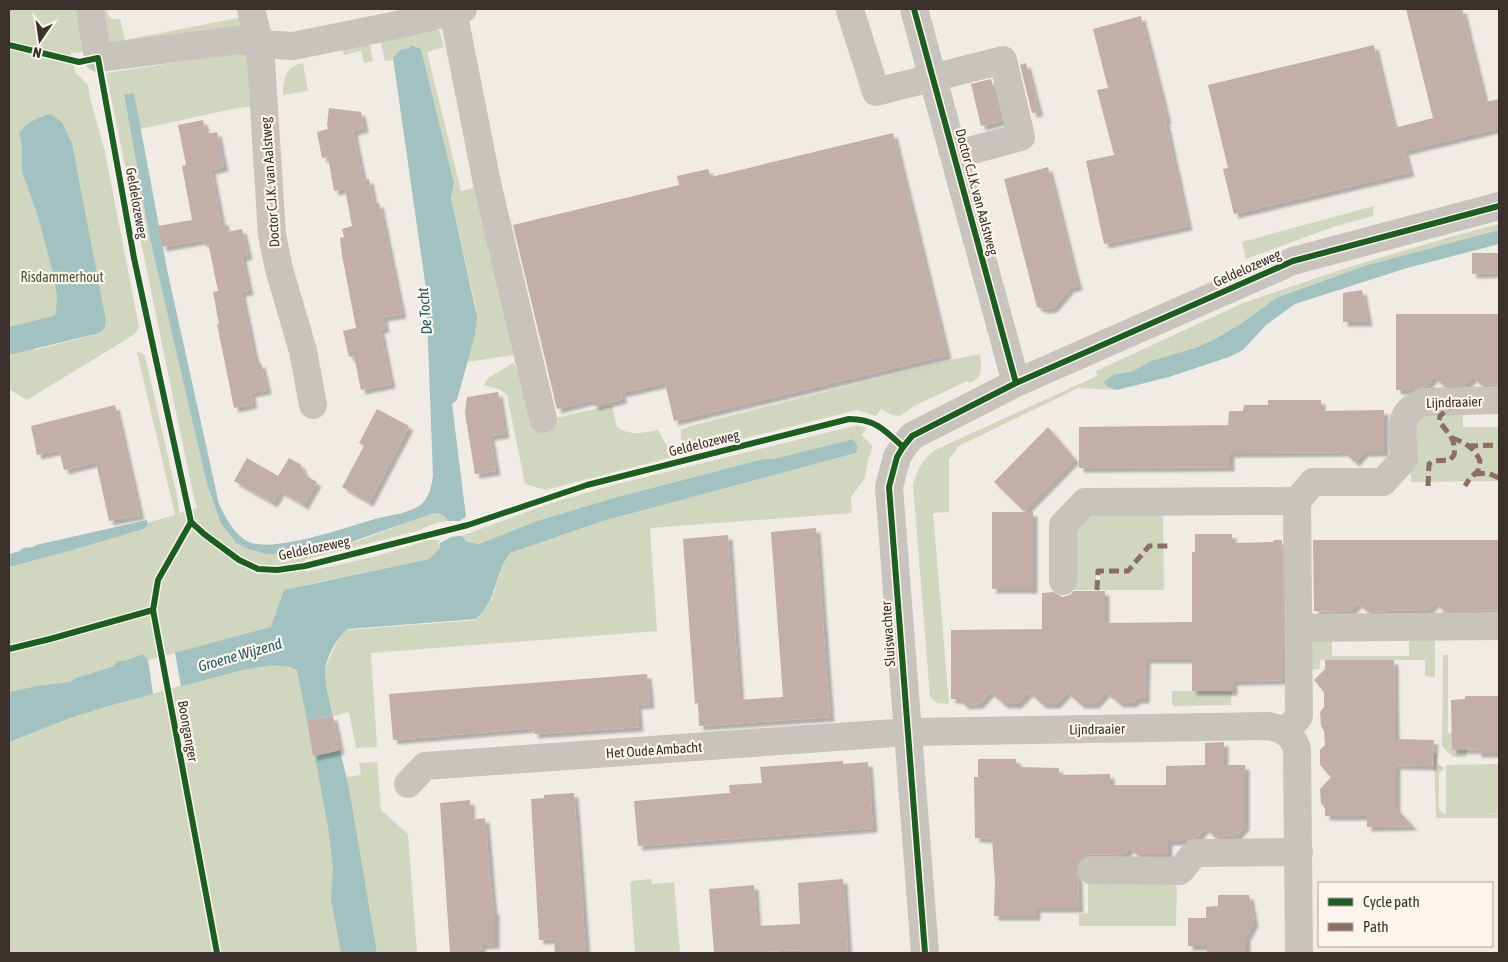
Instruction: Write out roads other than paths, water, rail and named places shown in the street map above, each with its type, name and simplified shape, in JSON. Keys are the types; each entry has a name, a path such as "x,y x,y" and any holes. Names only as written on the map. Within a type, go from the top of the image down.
{"street":[{"path":"90,9 98,58 238,40 260,44 293,46 402,24 458,10 487,183 542,419"},
{"name":"Doctor C.J.K. van Aalstweg","path":"251,9 260,44 272,235 279,269 303,351 313,405"},
{"name":"Doctor C.J.K. van Aalstweg","path":"914,9 1016,383"},
{"path":"850,10 876,92 1003,60 1021,137 954,156"},
{"name":"Geldelozeweg","path":"1016,383 1293,261 1499,206"},
{"name":"Sluiswachter","path":"925,953 889,487 897,457 912,436 1016,383"},
{"name":"Lijndraaier","path":"1297,501 1313,482 1383,482 1404,459 1403,419 1408,410 1416,404 1424,402 1499,400"},
{"path":"1062,582 1063,525 1085,502 1297,501 1299,716 1286,732 1294,739 1297,749 1300,953"},
{"path":"1298,628 1499,626"},
{"name":"Lijndraaier","path":"908,732 1268,726 1286,732"},
{"name":"Het Oude Ambacht","path":"408,784 425,766 908,732"},
{"path":"1091,870 1180,871 1195,853 1299,852"}],"water":[{"name":"Groene Wijzend","path":"410,45 421,49 454,183 451,198 477,317 475,335 457,400 452,404 466,517 460,521 461,535 467,542 479,544 537,521 610,499 763,459 773,459 853,439 858,447 856,453 603,521 510,553 501,570 489,603 476,619 348,629 336,642 325,668 326,684 333,716 307,720 297,670 291,667 272,665 242,670 108,706 67,719 9,742 9,692 70,682 76,678 112,667 118,661 125,661 143,654 148,660 271,627 284,590 429,559 440,548 440,543 450,537 447,521 443,515 434,513 351,542 325,549 287,554 267,554 248,549 236,543 221,524 207,484 150,239 124,95 134,93 168,274 219,504 235,531 249,542 276,544 293,542 414,509 425,500 431,485 433,476 426,289 393,58 400,50 410,48"},
{"path":"50,114 62,122 72,144 106,321 105,328 100,333 9,355 9,327 54,316 56,313 57,296 53,273 38,216 22,172 22,146 19,133 33,121"},
{"path":"1499,230 1499,244 1407,268 1295,304 1266,325 1243,350 1229,357 1169,377 1117,390 1106,386 1104,382 1113,375 1133,371 1151,361 1195,348 1213,340 1239,325 1276,298 1367,265"},
{"path":"147,520 148,525 143,529 9,567 9,554 20,551 23,548"},
{"path":"340,750 349,789 377,953 341,953 331,899 333,868 329,833 315,756"}],"park label":[{"name":"Risdammerhout","path":"62,277"}],"water label":[{"name":"De Tocht","path":"425,311"}]}
